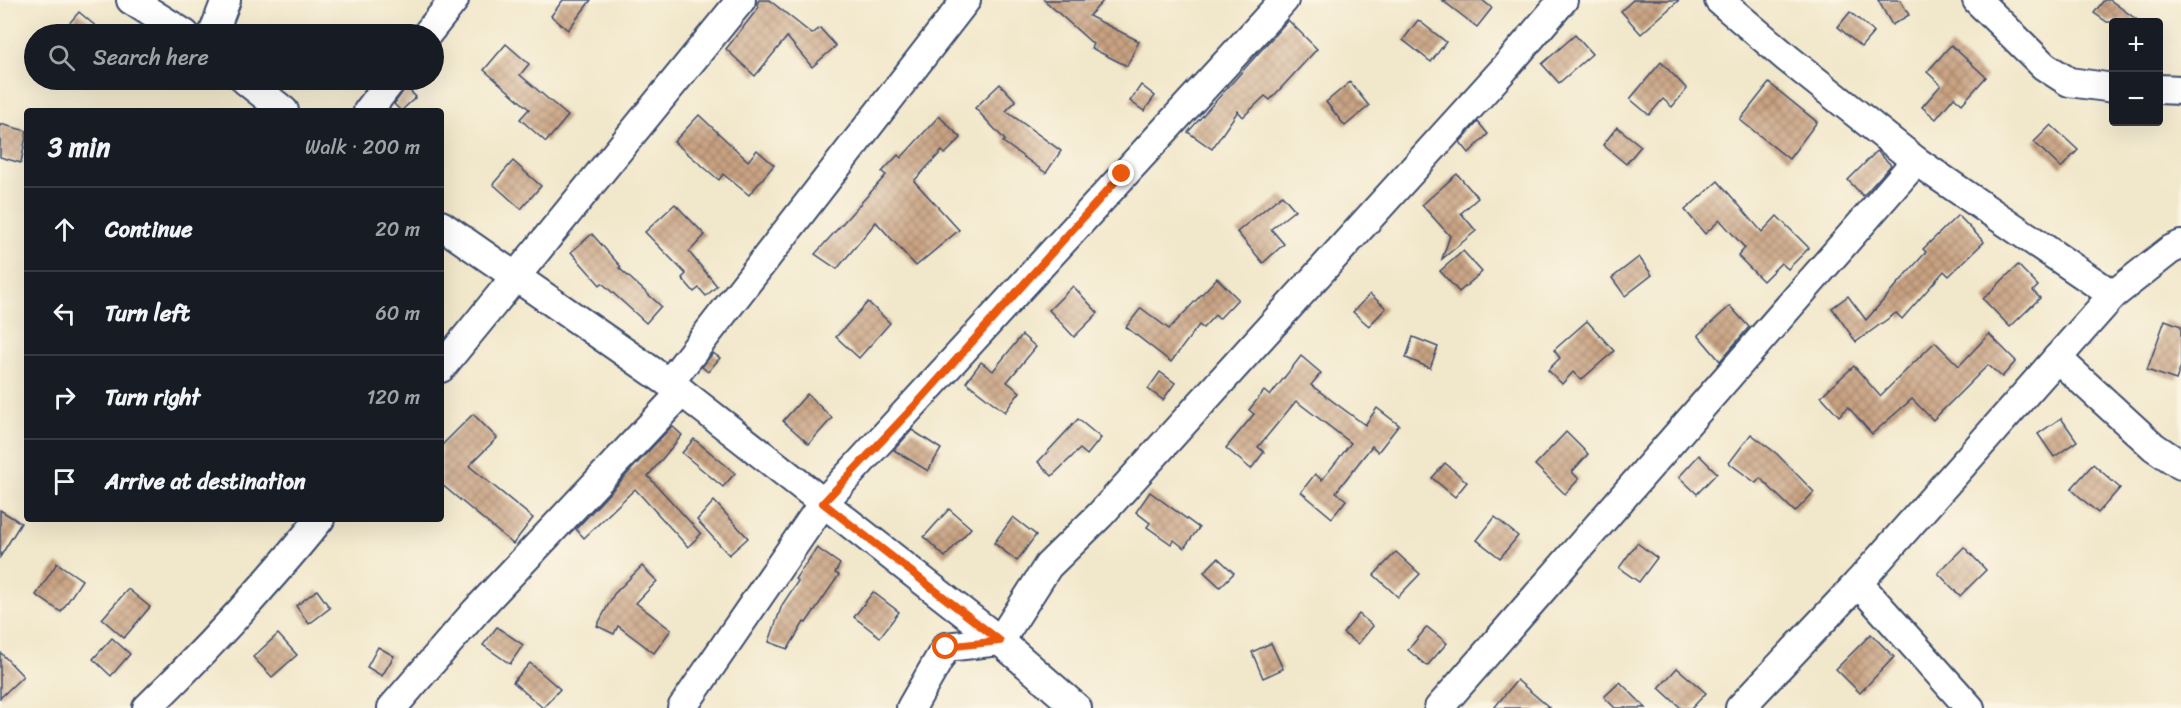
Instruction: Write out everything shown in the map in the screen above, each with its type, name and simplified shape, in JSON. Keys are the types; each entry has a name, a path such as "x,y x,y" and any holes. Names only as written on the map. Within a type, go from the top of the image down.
{"street":[{"path":"131,0 169,24"},
{"path":"217,24 226,0"},
{"path":"435,24 454,0"},
{"path":"444,364 741,0"},
{"path":"392,708 675,388 966,0"},
{"path":"682,708 823,503 1284,0"},
{"path":"1000,641 1048,566 1108,507 1505,68 1563,0"},
{"path":"1719,0 1916,161 2113,295"},
{"path":"1977,0 2044,66 2069,82 2109,87"},
{"path":"2163,89 2181,90"},
{"path":"258,90 280,108"},
{"path":"370,108 384,90"},
{"path":"1438,708 1916,161"},
{"path":"444,227 675,388 1000,641 1077,708"},
{"path":"1740,708 1858,583 2113,295 2169,250 2181,245"},
{"path":"2058,358 2154,447 2181,465"},
{"path":"147,708 273,576 318,522"},
{"path":"1858,583 1970,708"},
{"path":"910,708 946,647 1000,641"}],"building":[{"path":"563,0 591,0 568,30 551,16"},
{"path":"759,0 769,0 812,34 820,28 836,46 812,67 787,37 755,76 726,49 759,7 757,4"},
{"path":"1044,0 1104,0 1089,16 1139,41 1127,66 1091,48 1093,44"},
{"path":"1442,0 1482,0 1492,8 1477,27"},
{"path":"1633,0 1679,0 1641,34 1621,11"},
{"path":"1878,0 1900,0 1909,15 1892,25"},
{"path":"2104,0 2110,0 2135,18 2109,18 2107,22 2094,13"},
{"path":"79,12 93,24 69,24"},
{"path":"1850,12 1874,32 1861,47 1838,27"},
{"path":"1288,20 1317,49 1270,100 1265,96 1243,117 1238,111 1212,149 1188,132"},
{"path":"1418,20 1446,42 1431,62 1403,40"},
{"path":"1575,35 1592,54 1559,83 1542,64"},
{"path":"506,44 529,64 520,75 568,116 546,142 520,119 529,109 484,70"},
{"path":"1951,45 1986,77 1962,104 1954,97 1936,119 1922,107 1941,85 1927,72"},
{"path":"1661,62 1687,89 1672,107 1663,99 1649,115 1630,99"},
{"path":"1350,82 1369,106 1345,126 1326,102"},
{"path":"1769,83 1817,122 1789,159 1740,120"},
{"path":"1000,84 1016,101 1006,111 1061,151 1046,173 1003,142 1005,140 975,108"},
{"path":"1141,85 1155,96 1144,111 1130,101"},
{"path":"404,90 409,90 416,97 404,108 398,108 394,104"},
{"path":"699,115 748,161 757,150 774,165 749,195 723,174 719,180 674,142"},
{"path":"939,116 961,138 945,154 942,151 914,181 959,230 916,266 876,222 837,269 815,254 886,175 882,172 898,155 901,158"},
{"path":"1478,122 1488,134 1469,153 1460,142"},
{"path":"0,124 24,130 21,163 0,157"},
{"path":"2051,125 2078,150 2061,168 2034,142"},
{"path":"1617,127 1641,146 1626,164 1603,145"},
{"path":"1877,151 1891,165 1863,196 1848,180"},
{"path":"513,161 541,186 521,209 493,184"},
{"path":"1457,174 1478,198 1461,213 1476,231 1442,259 1450,236 1422,205"},
{"path":"1718,181 1762,232 1777,216 1809,248 1788,269 1781,263 1763,281 1738,256 1745,248 1720,220 1705,234 1685,210"},
{"path":"1282,195 1295,210 1271,229 1284,244 1263,263 1237,232"},
{"path":"675,204 705,235 689,252 717,286 706,296 699,288 694,292 682,278 686,274 645,232"},
{"path":"1958,215 1984,242 1949,276 1944,271 1902,319 1896,313 1856,342 1832,308 1848,296 1866,320 1926,252 1923,249"},
{"path":"592,234 621,267 619,268 661,306 646,323 602,283 600,285 571,252"},
{"path":"1463,251 1482,272 1459,292 1440,271"},
{"path":"1639,257 1652,275 1625,296 1612,278"},
{"path":"2018,265 2038,286 2033,291 2040,298 2010,327 1983,299"},
{"path":"1217,278 1238,299 1219,319 1215,315 1203,328 1199,325 1171,362 1126,327 1141,308 1169,329"},
{"path":"1073,286 1098,313 1074,337 1049,310"},
{"path":"1370,294 1386,308 1369,326 1353,312"},
{"path":"868,302 890,323 859,358 836,337"},
{"path":"1730,306 1749,327 1720,361 1698,335"},
{"path":"2165,320 2181,326 2181,366 2176,380 2147,370"},
{"path":"1587,321 1614,351 1581,380 1573,372 1562,384 1548,370 1560,358 1554,350"},
{"path":"1989,334 2016,361 2002,377 1988,365 1933,420 1912,399 1872,434 1848,407 1839,416 1821,396 1854,366 1880,396 1935,342 1959,366"},
{"path":"1022,335 1036,347 1007,382 1020,392 1005,412 966,382 981,362 993,371"},
{"path":"1413,337 1438,347 1430,368 1406,358"},
{"path":"713,353 720,358 708,372 702,367"},
{"path":"1301,356 1321,373 1311,385 1365,425 1377,408 1399,425 1378,452 1372,446 1336,492 1346,500 1332,518 1301,492 1315,474 1322,480 1351,443 1296,401 1258,447 1264,452 1251,469 1226,448 1254,414 1249,410 1264,391 1270,396"},
{"path":"1160,372 1175,383 1163,400 1148,389"},
{"path":"807,394 832,418 809,444 783,421"},
{"path":"473,414 497,438 469,466 533,518 513,544 444,486 444,443"},
{"path":"2061,418 2077,441 2054,457 2038,434"},
{"path":"1078,419 1101,438 1087,455 1080,449 1052,476 1038,462"},
{"path":"672,426 682,435 648,476 701,534 688,547 635,489 584,538 576,529"},
{"path":"912,430 941,449 928,471 894,450"},
{"path":"1566,432 1588,454 1572,472 1579,479 1565,494 1535,465"},
{"path":"1751,434 1777,454 1814,492 1795,512 1760,478 1756,483 1729,463"},
{"path":"694,439 735,473 723,487 682,453"},
{"path":"1699,455 1717,473 1697,494 1679,477"},
{"path":"1445,463 1467,482 1455,497 1432,478"},
{"path":"2093,464 2120,488 2098,513 2071,489"},
{"path":"1150,492 1199,528 1184,548 1174,540 1171,544 1147,527 1150,523 1136,512"},
{"path":"714,501 748,538 729,555 697,520"},
{"path":"949,509 971,528 945,557 924,537"},
{"path":"0,510 21,523 0,557"},
{"path":"1013,517 1036,535 1017,561 994,543"},
{"path":"1495,517 1518,536 1500,558 1477,540"},
{"path":"1637,543 1657,558 1639,582 1619,568"},
{"path":"1964,547 1986,570 1960,596 1938,573"},
{"path":"817,548 840,564 835,573 839,575 806,623 804,622 788,649 769,642 782,605 798,581 795,579"},
{"path":"1396,552 1420,574 1398,597 1374,575"},
{"path":"1218,558 1234,573 1220,587 1204,572"},
{"path":"57,563 82,580 61,612 36,595"},
{"path":"642,566 657,581 636,603 671,630 654,653 618,626 614,634 597,626 614,594"},
{"path":"128,589 150,607 124,638 102,619"},
{"path":"317,590 330,608 309,624 296,606"},
{"path":"873,592 899,612 880,637 854,617"},
{"path":"1359,614 1373,626 1358,644 1343,633"},
{"path":"497,627 523,645 510,664 483,645"},
{"path":"1427,627 1447,643 1427,666 1408,650"},
{"path":"278,634 297,655 272,677 253,657"},
{"path":"1871,634 1894,657 1860,693 1836,669"},
{"path":"112,638 130,654 111,676 93,659"},
{"path":"1271,643 1283,669 1263,678 1252,652"},
{"path":"378,647 394,656 382,676 367,667"},
{"path":"0,652 23,676 0,698"},
{"path":"530,663 560,689 543,708 513,682"},
{"path":"1677,668 1706,693 1692,708 1681,708 1659,688"},
{"path":"1517,680 1550,708 1494,708"},
{"path":"1620,682 1646,708 1615,708 1604,697"}],"route":[{"path":"946,647 1000,641 823,503 922,398 1122,174"}]}
